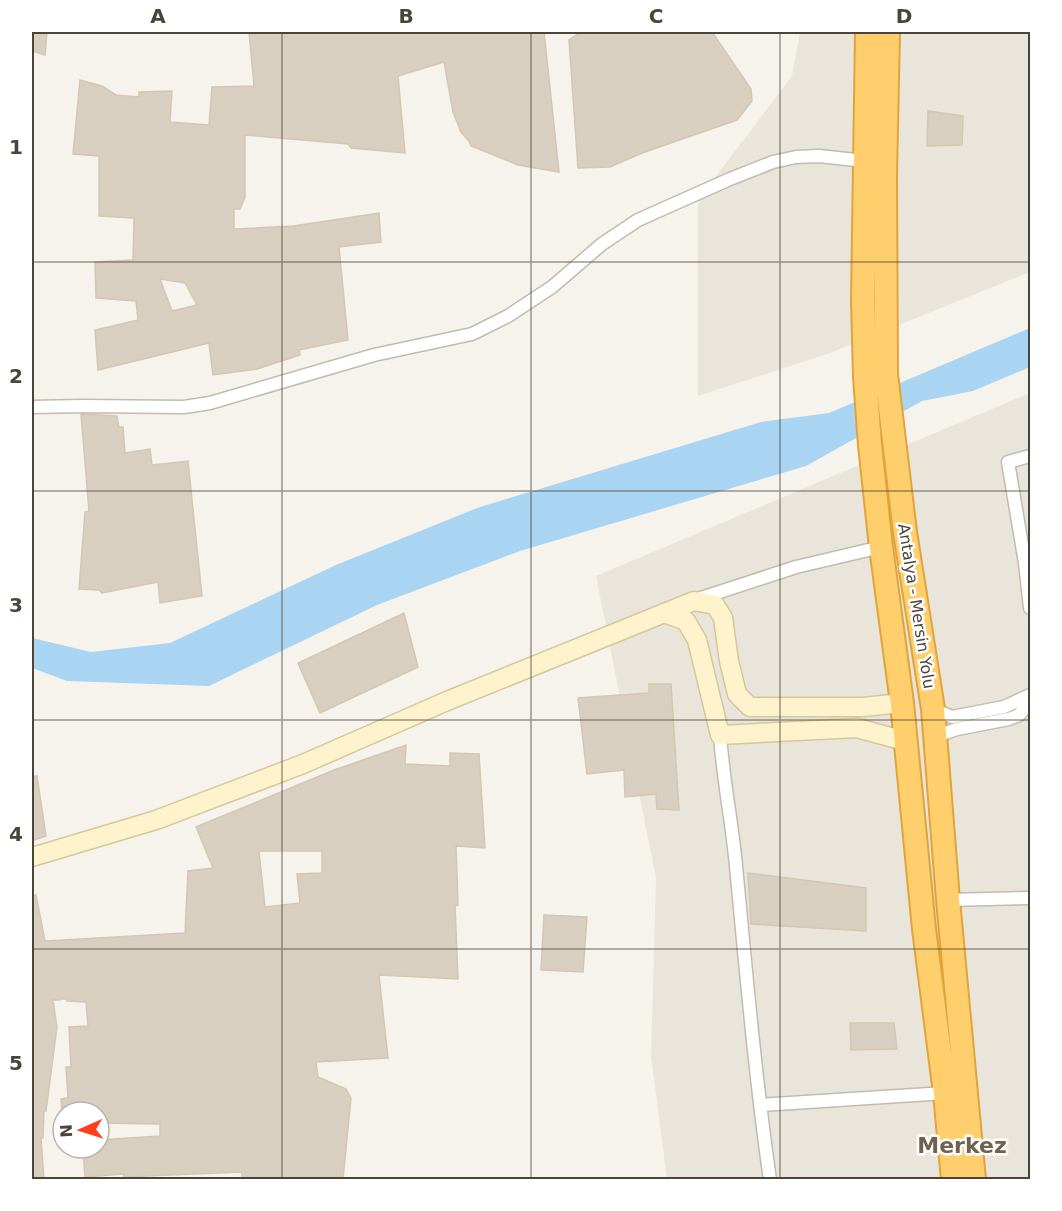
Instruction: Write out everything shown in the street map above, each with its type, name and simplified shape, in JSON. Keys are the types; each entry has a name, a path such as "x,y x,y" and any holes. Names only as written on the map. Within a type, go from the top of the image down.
{"highway":[{"name":"Antalya - Mersin Yolu","path":"867,32 863,300 875,375 893,442 933,709 974,1179"},
{"name":"Antalya - Mersin Yolu","path":"888,32 885,176 870,445 902,703 924,928 945,1093 953,1179"},
{"path":"902,703 924,702 933,709"},
{"path":"905,741 921,747 936,736"}],"street":[{"path":"32,407 184,407 374,356 471,334 508,316 552,287 602,244 638,220 678,202 773,162 796,157 819,156 865,161"},
{"path":"1030,456 1008,462 1028,564 1030,608"},
{"path":"32,857 156,820 303,764 447,700 694,601 796,567 881,547"},
{"path":"694,601 715,605 723,618 729,661 737,694 750,707 863,707 902,703"},
{"path":"664,613 686,621 697,640 720,735 770,1179"},
{"path":"933,709 952,717 1004,708 1030,695"},
{"path":"936,736 957,729 1009,719 1020,715 1030,702"},
{"path":"720,735 858,728 905,741"},
{"path":"948,900 1030,898"},
{"path":"760,1106 945,1093"}],"shaded area":[{"path":"800,32 1030,32 1030,272 830,353 698,396 698,200 792,76"},
{"path":"1030,393 1030,1179 667,1179 651,1056 656,878 596,576"}],"water":[{"path":"1030,328 1030,367 973,391 922,401 806,466 520,551 377,605 209,686 67,681 32,668 32,638 91,652 170,643 336,565 477,508 761,422 829,413"}],"building":[{"path":"32,32 47,32 45,55 32,51"},
{"path":"249,32 544,32 559,172 518,165 471,146 461,132 453,112 444,62 398,76 405,153 351,148 348,144 245,135 245,197 240,209 234,209 234,229 293,226 379,213 381,242 339,247 348,340 299,350 300,355 257,369 213,375 209,343 98,370 95,330 138,320 136,301 96,298 95,262 133,260 134,218 99,216 99,156 73,154 80,80 102,86 116,95 139,97 139,92 172,91 170,122 209,125 212,87 254,86","holes":["160,279 185,283 197,305 172,311"]},
{"path":"581,32 712,32 751,89 752,101 737,120 642,153 610,167 578,168 569,40"},
{"path":"928,111 963,116 962,145 927,146"},
{"path":"81,414 117,416 119,427 123,427 125,453 150,449 152,465 188,461 202,596 160,603 158,582 102,593 99,590 79,589 85,512 89,511"},
{"path":"404,613 418,667 320,713 298,663"},
{"path":"649,684 671,684 679,810 657,809 656,794 625,797 624,770 587,774 578,698 649,693"},
{"path":"406,745 405,764 450,766 450,753 479,754 485,848 456,846 458,905 455,906 458,979 379,975 388,1058 316,1062 318,1077 346,1089 351,1098 343,1179 242,1179 242,1172 85,1177 84,1160 111,1160 111,1139 160,1136 160,1124 111,1123 111,1100 61,1100 68,1098 66,1067 71,1067 69,1027 88,1026 86,1002 67,1001 67,999 53,1000 57,1027 46,1111 44,1111 43,1138 41,1138 44,1179 32,1179 32,896 36,895 45,941 185,933 188,871 213,868 196,827 334,770","holes":["259,851 322,851 322,873 297,874 300,903 265,907"]},
{"path":"37,776 46,836 32,841 32,777"},
{"path":"748,873 866,888 866,931 751,924"},
{"path":"544,915 587,917 583,972 541,970"},
{"path":"850,1023 894,1023 897,1049 851,1050"}],"district":[{"name":"Merkez","path":"962,1145"}]}
